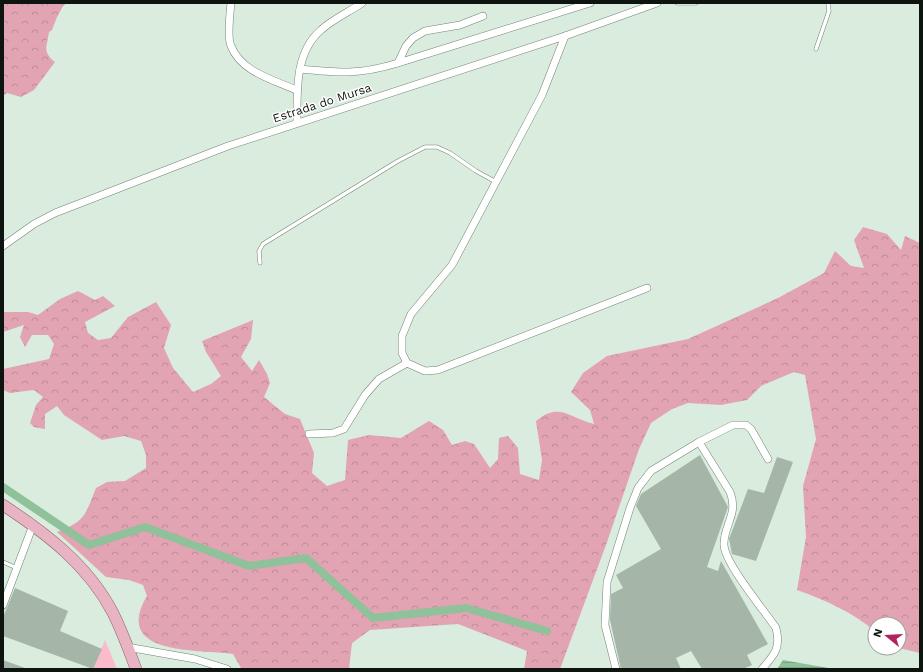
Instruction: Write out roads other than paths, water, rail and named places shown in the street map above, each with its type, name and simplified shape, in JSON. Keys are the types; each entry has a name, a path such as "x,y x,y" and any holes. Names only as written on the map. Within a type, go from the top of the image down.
{"main road":[{"path":"3,505 33,525 66,551 100,590 113,613 136,669"}],"street":[{"path":"231,3 230,46 237,57 258,74 296,90"},
{"path":"297,122 296,90 300,69 311,40 320,30 362,3"},
{"path":"300,69 348,73 374,71 590,3"},
{"name":"Estrada do Mursa","path":"3,246 34,224 55,213 228,146 297,122 565,36 657,3"},
{"path":"398,63 406,46 425,31 460,25 483,16"},
{"path":"565,36 542,95 452,265 411,314 402,336 402,353 407,363 425,371 438,370 647,288"},
{"path":"309,434 333,433 344,429 365,395 379,379 407,363"},
{"path":"616,669 605,625 607,582 630,508 638,488 651,471 699,442 733,425 746,425 751,430 768,459"},
{"path":"699,442 730,492 733,500 734,507 724,544 727,558 776,628 779,640 773,656 762,669"},
{"path":"3,605 33,525"},
{"path":"127,647 195,660 227,669"}],"lane":[{"path":"677,3 696,3"},
{"path":"816,50 829,11 828,3"},
{"path":"260,263 259,251 266,242 398,161 426,147 437,147 450,153 476,171 496,182"},
{"path":"3,562 17,568"}],"waterway":[{"path":"3,487 89,545 145,527 249,566 306,558 373,618 466,608 547,631"}]}
